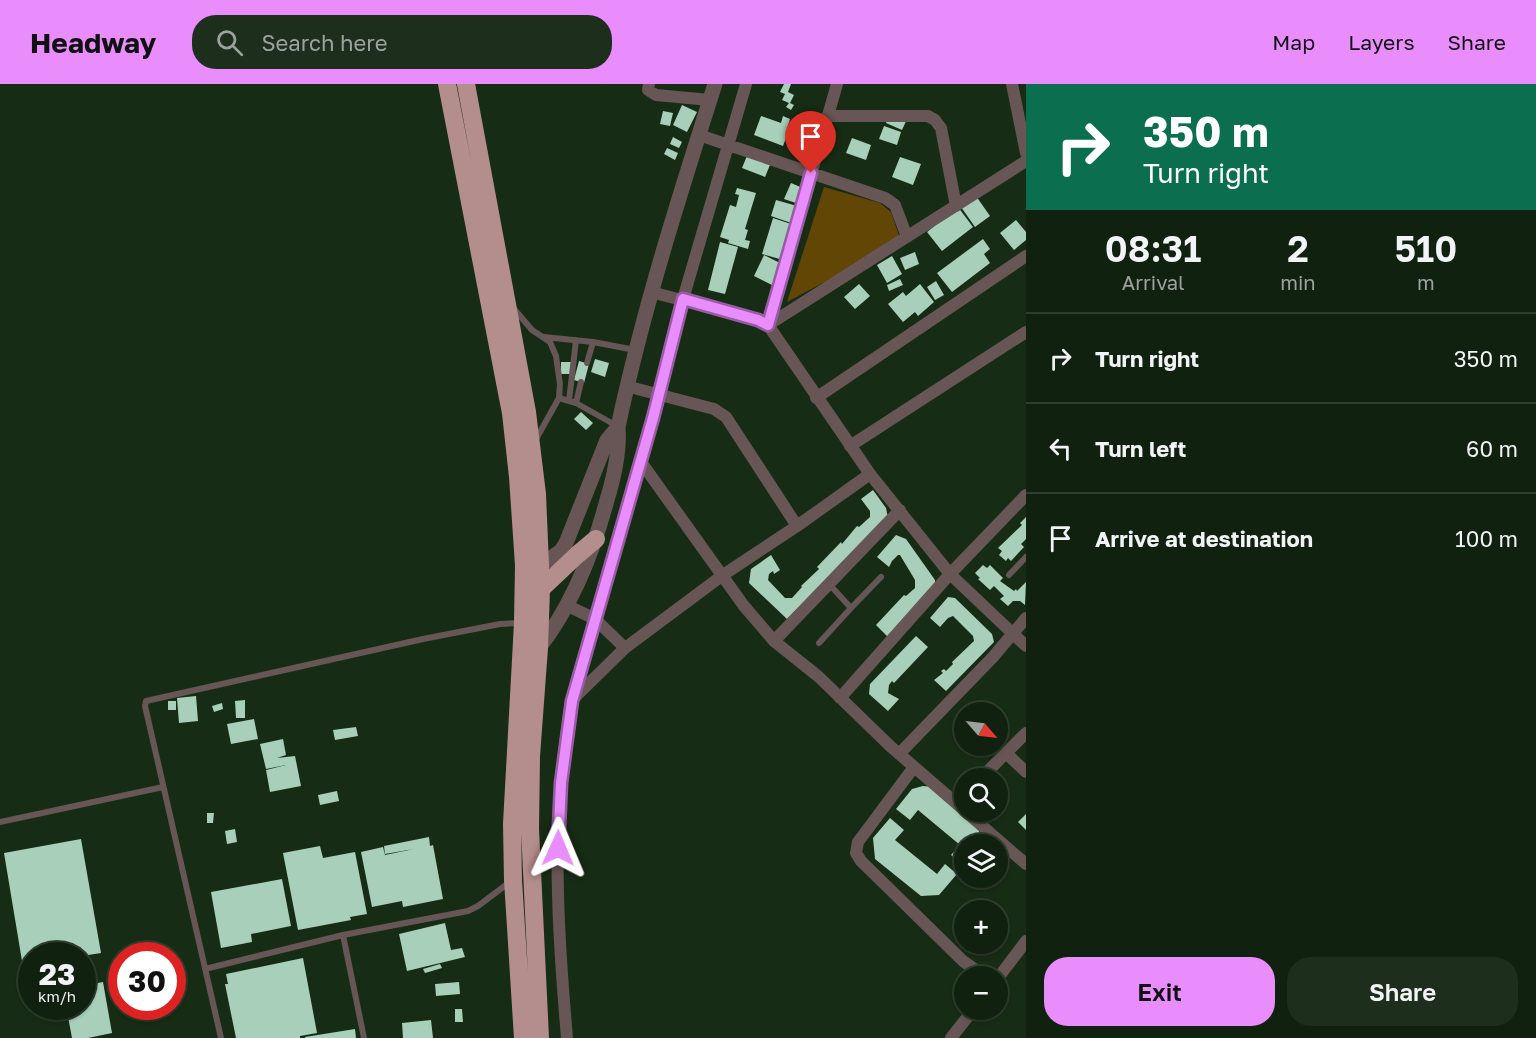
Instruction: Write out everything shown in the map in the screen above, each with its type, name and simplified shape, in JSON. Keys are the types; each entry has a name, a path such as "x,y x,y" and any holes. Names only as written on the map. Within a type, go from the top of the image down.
{"highway":[{"path":"447,84 511,413 523,537 523,623 514,780 513,880 523,1038"},
{"path":"466,84 507,297 532,447 541,565 540,648 531,756 530,829 540,1038"},
{"path":"541,589 597,539"}],"street":[{"path":"649,84 648,90 656,95 710,100"},
{"path":"540,648 585,570 597,539 611,485 626,386 651,292 716,84"},
{"path":"567,1038 560,949 558,828 565,738 572,701 641,462 683,299 746,84"},
{"path":"768,325 837,84"},
{"path":"1012,84 1026,153"},
{"path":"827,116 928,116 935,120 941,128 956,206"},
{"path":"699,135 885,198 895,206 907,237"},
{"path":"768,325 1026,161"},
{"path":"816,398 1026,256"},
{"path":"651,292 758,320 768,325 870,474 950,574 1026,646"},
{"path":"850,446 1026,332"},
{"path":"626,386 714,409 726,417 797,526"},
{"path":"541,565 561,551 566,543 607,440 618,427"},
{"path":"641,462 744,606 774,641 819,677 899,754 954,798"},
{"path":"572,701 625,648 723,575 870,474"},
{"path":"840,698 950,574 1026,495"},
{"path":"774,641 900,510"},
{"path":"566,605 595,620 625,648"},
{"path":"899,754 993,657 1026,618"},
{"path":"1008,751 1026,733"},
{"path":"1008,755 1026,772"},
{"path":"991,768 1003,756"},
{"path":"914,767 858,842 856,853 861,861 970,966"},
{"path":"981,822 1026,864"},
{"path":"1007,966 1026,941"},
{"path":"951,1038 965,1020"}],"lane":[{"path":"507,297 525,324 550,342 556,356 560,384 559,398 532,447"},
{"path":"544,337 593,342 636,350"},
{"path":"572,402 576,340"},
{"path":"587,363 593,342"},
{"path":"572,402 581,382"},
{"path":"559,398 572,402 618,427"},
{"path":"1009,575 1026,557"},
{"path":"819,643 880,577"},
{"path":"829,584 851,608"},
{"path":"221,1038 145,706 148,700 243,681 423,639 500,624 523,623"},
{"path":"0,822 163,787"},
{"path":"205,969 343,935 468,911 513,880"},
{"path":"343,935 364,1038"}],"shaded area":[{"path":"824,187 880,203 891,212 901,241 787,302"}],"building":[{"path":"784,84 791,84 788,92 794,95 790,103 794,105 791,110 786,107 789,103 782,100 785,94 780,92"},
{"path":"682,105 697,112 687,132 673,125"},
{"path":"663,111 673,113 670,126 660,124"},
{"path":"891,112 907,119 902,130 886,123"},
{"path":"761,116 781,123 783,116 790,119 783,146 754,135"},
{"path":"884,126 901,132 897,145 879,139"},
{"path":"673,137 682,142 679,148 670,144"},
{"path":"852,138 871,145 866,160 846,153"},
{"path":"667,148 678,153 675,160 664,154"},
{"path":"749,151 772,160 765,177 742,168"},
{"path":"900,157 921,164 913,185 892,177"},
{"path":"791,183 805,189 799,204 784,199"},
{"path":"737,188 756,193 745,229 748,230 745,240 750,241 748,249 728,243 729,240 720,237 730,205 736,207 739,195 735,194"},
{"path":"976,196 990,216 975,227 961,207"},
{"path":"776,200 797,206 794,224 771,216"},
{"path":"958,207 973,227 942,251 927,232"},
{"path":"773,218 794,225 783,260 762,254"},
{"path":"1016,220 1026,232 1026,240 1014,250 1000,233"},
{"path":"983,239 990,249 984,254 990,263 952,292 937,273"},
{"path":"720,242 738,247 725,294 708,290"},
{"path":"915,252 919,264 905,270 900,258"},
{"path":"764,255 784,265 774,286 754,276"},
{"path":"892,256 902,274 887,283 877,265"},
{"path":"900,279 903,285 889,291 887,285"},
{"path":"936,281 944,295 935,300 927,287"},
{"path":"859,284 870,296 855,309 844,297"},
{"path":"920,284 934,302 918,316 915,312 903,322 888,304 903,292 906,296"},
{"path":"595,359 609,363 605,377 591,372"},
{"path":"579,361 589,364 584,383 574,380"},
{"path":"561,362 571,362 572,374 561,374"},
{"path":"581,412 593,423 586,430 574,419"},
{"path":"873,490 886,508 888,518 787,619 749,583 751,569 771,555 780,570 769,574 768,580 785,598 792,598 841,542 842,544 857,526 859,527 870,517 870,511 861,499"},
{"path":"1026,517 1026,539 1021,544 1024,547 1011,561 1008,558 1006,561 999,555 1002,551 998,548 1022,525 1020,523"},
{"path":"896,535 906,539 935,580 935,589 888,637 876,625 904,595 906,596 915,588 915,580 900,555 892,561 889,567 877,557"},
{"path":"983,565 987,568 990,565 1003,578 1000,581 1014,591 1026,582 1025,605 1020,601 1013,601 1008,606 1000,599 1004,596 994,586 990,590 978,579 980,578 975,573"},
{"path":"948,597 955,598 992,634 994,642 946,691 934,680 943,673 941,671 944,669 946,671 974,641 973,636 953,616 940,627 930,618"},
{"path":"916,636 928,647 894,683 892,681 889,685 888,693 899,699 888,711 869,694 870,684"},
{"path":"196,696 198,721 179,723 177,698"},
{"path":"245,700 245,718 236,718 235,701"},
{"path":"168,701 176,701 176,710 168,710"},
{"path":"222,703 223,709 214,712 212,706"},
{"path":"254,719 258,739 231,744 227,724"},
{"path":"356,727 358,736 335,740 333,730"},
{"path":"283,739 286,755 277,758 295,756 301,786 270,792 266,770 286,765 266,769 260,744"},
{"path":"923,786 934,787 954,804 954,822 975,822 978,825 980,834 954,834 954,840 918,810 910,820 896,809 912,789"},
{"path":"337,791 339,801 320,805 318,795"},
{"path":"207,813 214,813 213,823 207,823"},
{"path":"1026,814 1026,830 1018,822"},
{"path":"890,818 904,830 895,840 937,874 945,864 954,872 954,878 939,895 921,896 875,859 873,838"},
{"path":"235,829 237,842 227,844 225,831"},
{"path":"429,837 430,846 433,845 443,899 403,907 402,901 372,907 361,852 383,847 385,855 414,849 385,854 384,846"},
{"path":"81,839 101,953 96,954 96,942 19,942 4,853"},
{"path":"320,846 323,858 355,852 367,914 350,917 351,920 298,930 283,853"},
{"path":"282,879 291,926 251,934 252,942 221,948 211,892"},
{"path":"445,923 451,950 462,948 465,957 407,971 399,934"},
{"path":"303,958 317,1033 300,1036 300,1038 236,1038 225,984 228,984 226,974"},
{"path":"440,964 442,968 425,973 423,969"},
{"path":"103,982 112,1033 88,1038 72,1038 69,1020 96,1020 96,983"},
{"path":"459,982 460,994 436,996 435,984"},
{"path":"455,1009 462,1009 463,1022 455,1022"},
{"path":"431,1020 433,1038 403,1038 402,1023"},
{"path":"355,1029 356,1038 305,1038 305,1037"}],"route":[{"path":"558,848 565,738 572,701 653,418 683,299 758,320 768,325 811,173"}]}
